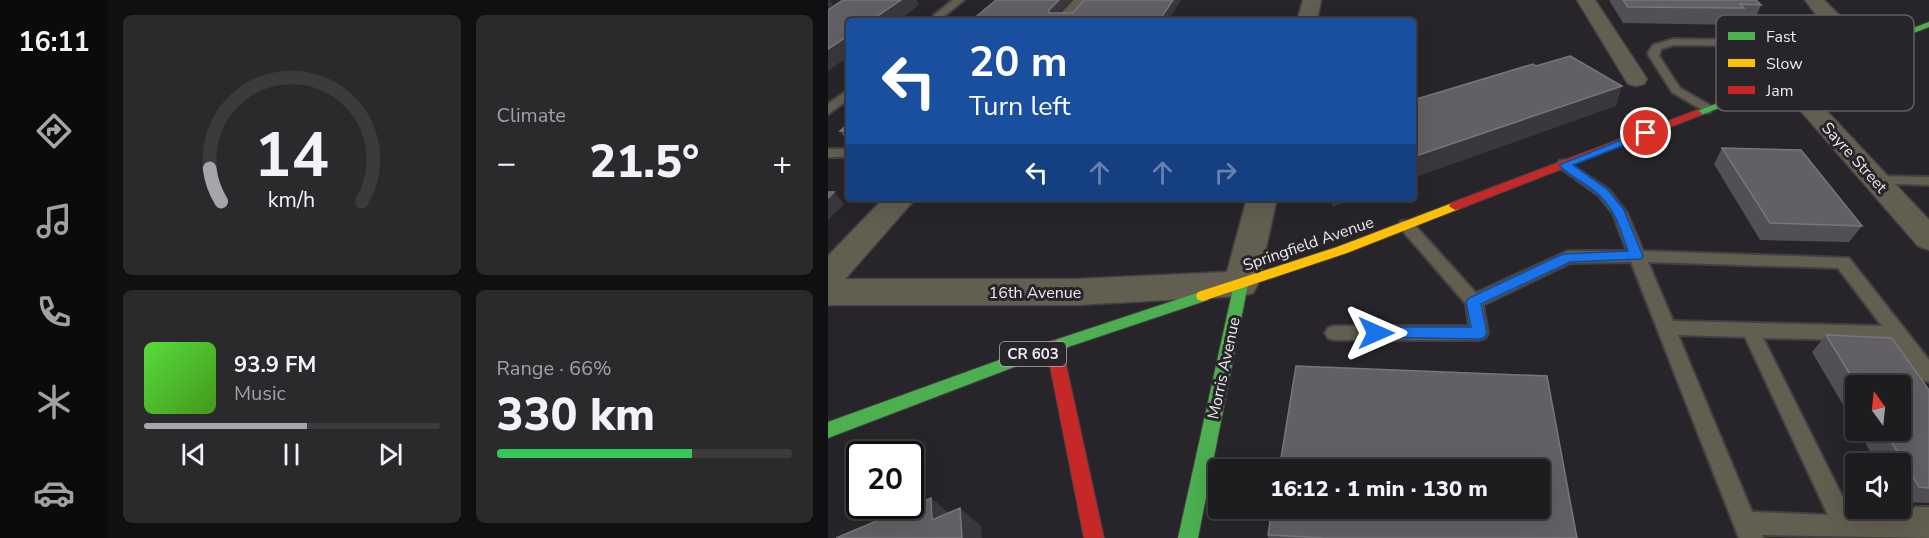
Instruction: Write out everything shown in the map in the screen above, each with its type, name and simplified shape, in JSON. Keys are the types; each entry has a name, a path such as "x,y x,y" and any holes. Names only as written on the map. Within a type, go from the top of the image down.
{"main road":[{"name":"Springfield Avenue","path":"1914,30 1929,24"},
{"name":"Springfield Avenue","path":"828,430 1054,346 1241,284 1406,225 1716,106"},
{"name":"Morris Avenue","path":"1188,538 1241,284"},
{"path":"1054,346 1094,538"}],"street":[{"path":"1067,18 1084,0"},
{"path":"1307,18 1312,0"},
{"path":"1586,0 1636,79"},
{"path":"1814,0 1829,15"},
{"name":"Sayre Street","path":"1813,111 1929,239"},
{"path":"828,277 898,201"},
{"name":"Morris Avenue","path":"1241,284 1261,201"},
{"name":"16th Avenue","path":"828,292 1076,292 1241,284"}],"lane":[{"path":"938,18 959,0"},
{"path":"1707,109 1676,90 1653,53 1657,46 1674,42 1716,42"},
{"path":"828,110 846,95"},
{"path":"828,153 846,153"},
{"path":"1564,165 1604,193 1620,213 1748,530 1846,528 1929,531"},
{"path":"1875,180 1929,181"},
{"path":"1334,333 1479,333 1474,302 1406,225"},
{"path":"1474,302 1568,257 1636,256 1843,262 1912,352 1903,363 1926,383"},
{"path":"1666,328 1898,334"},
{"path":"1751,331 1846,528"},
{"path":"1894,531 1916,519 1929,519"}],"building":[{"path":"843,0 901,0 874,18 846,18 846,37 828,49 828,10"},
{"path":"996,0 1059,0 1049,10 1049,13 1073,13 1084,0 1173,0 1161,18 975,18"},
{"path":"1623,0 1756,0 1761,5 1740,4 1744,8 1628,7"},
{"path":"1570,56 1622,86 1416,156 1416,99 1533,64 1536,66"},
{"path":"1722,148 1801,150 1862,226 1770,223"},
{"path":"1826,335 1892,338 1929,390 1929,488 1919,487 1911,474 1911,453 1898,453 1891,441 1911,441 1911,375 1850,375"},
{"path":"1296,366 1547,376 1577,538 1325,538 1268,535 1270,519 1550,519 1550,459 1281,459"},
{"path":"931,498 932,520 960,508 962,538 836,538 881,519 924,519 924,501"}],"traffic: fast":[{"path":"1914,30 1929,24"},
{"path":"1697,113 1716,106"},
{"path":"1188,538 1241,284"},
{"path":"828,430 1054,346 1203,296"}],"traffic: slow":[{"path":"1203,296 1342,250 1455,206"}],"traffic: jam":[{"path":"1455,206 1697,113"},
{"path":"1054,346 1094,538"}],"route":[{"path":"1376,333 1479,333 1474,302 1568,257 1636,256 1620,213 1604,193 1564,165 1646,133"}]}
